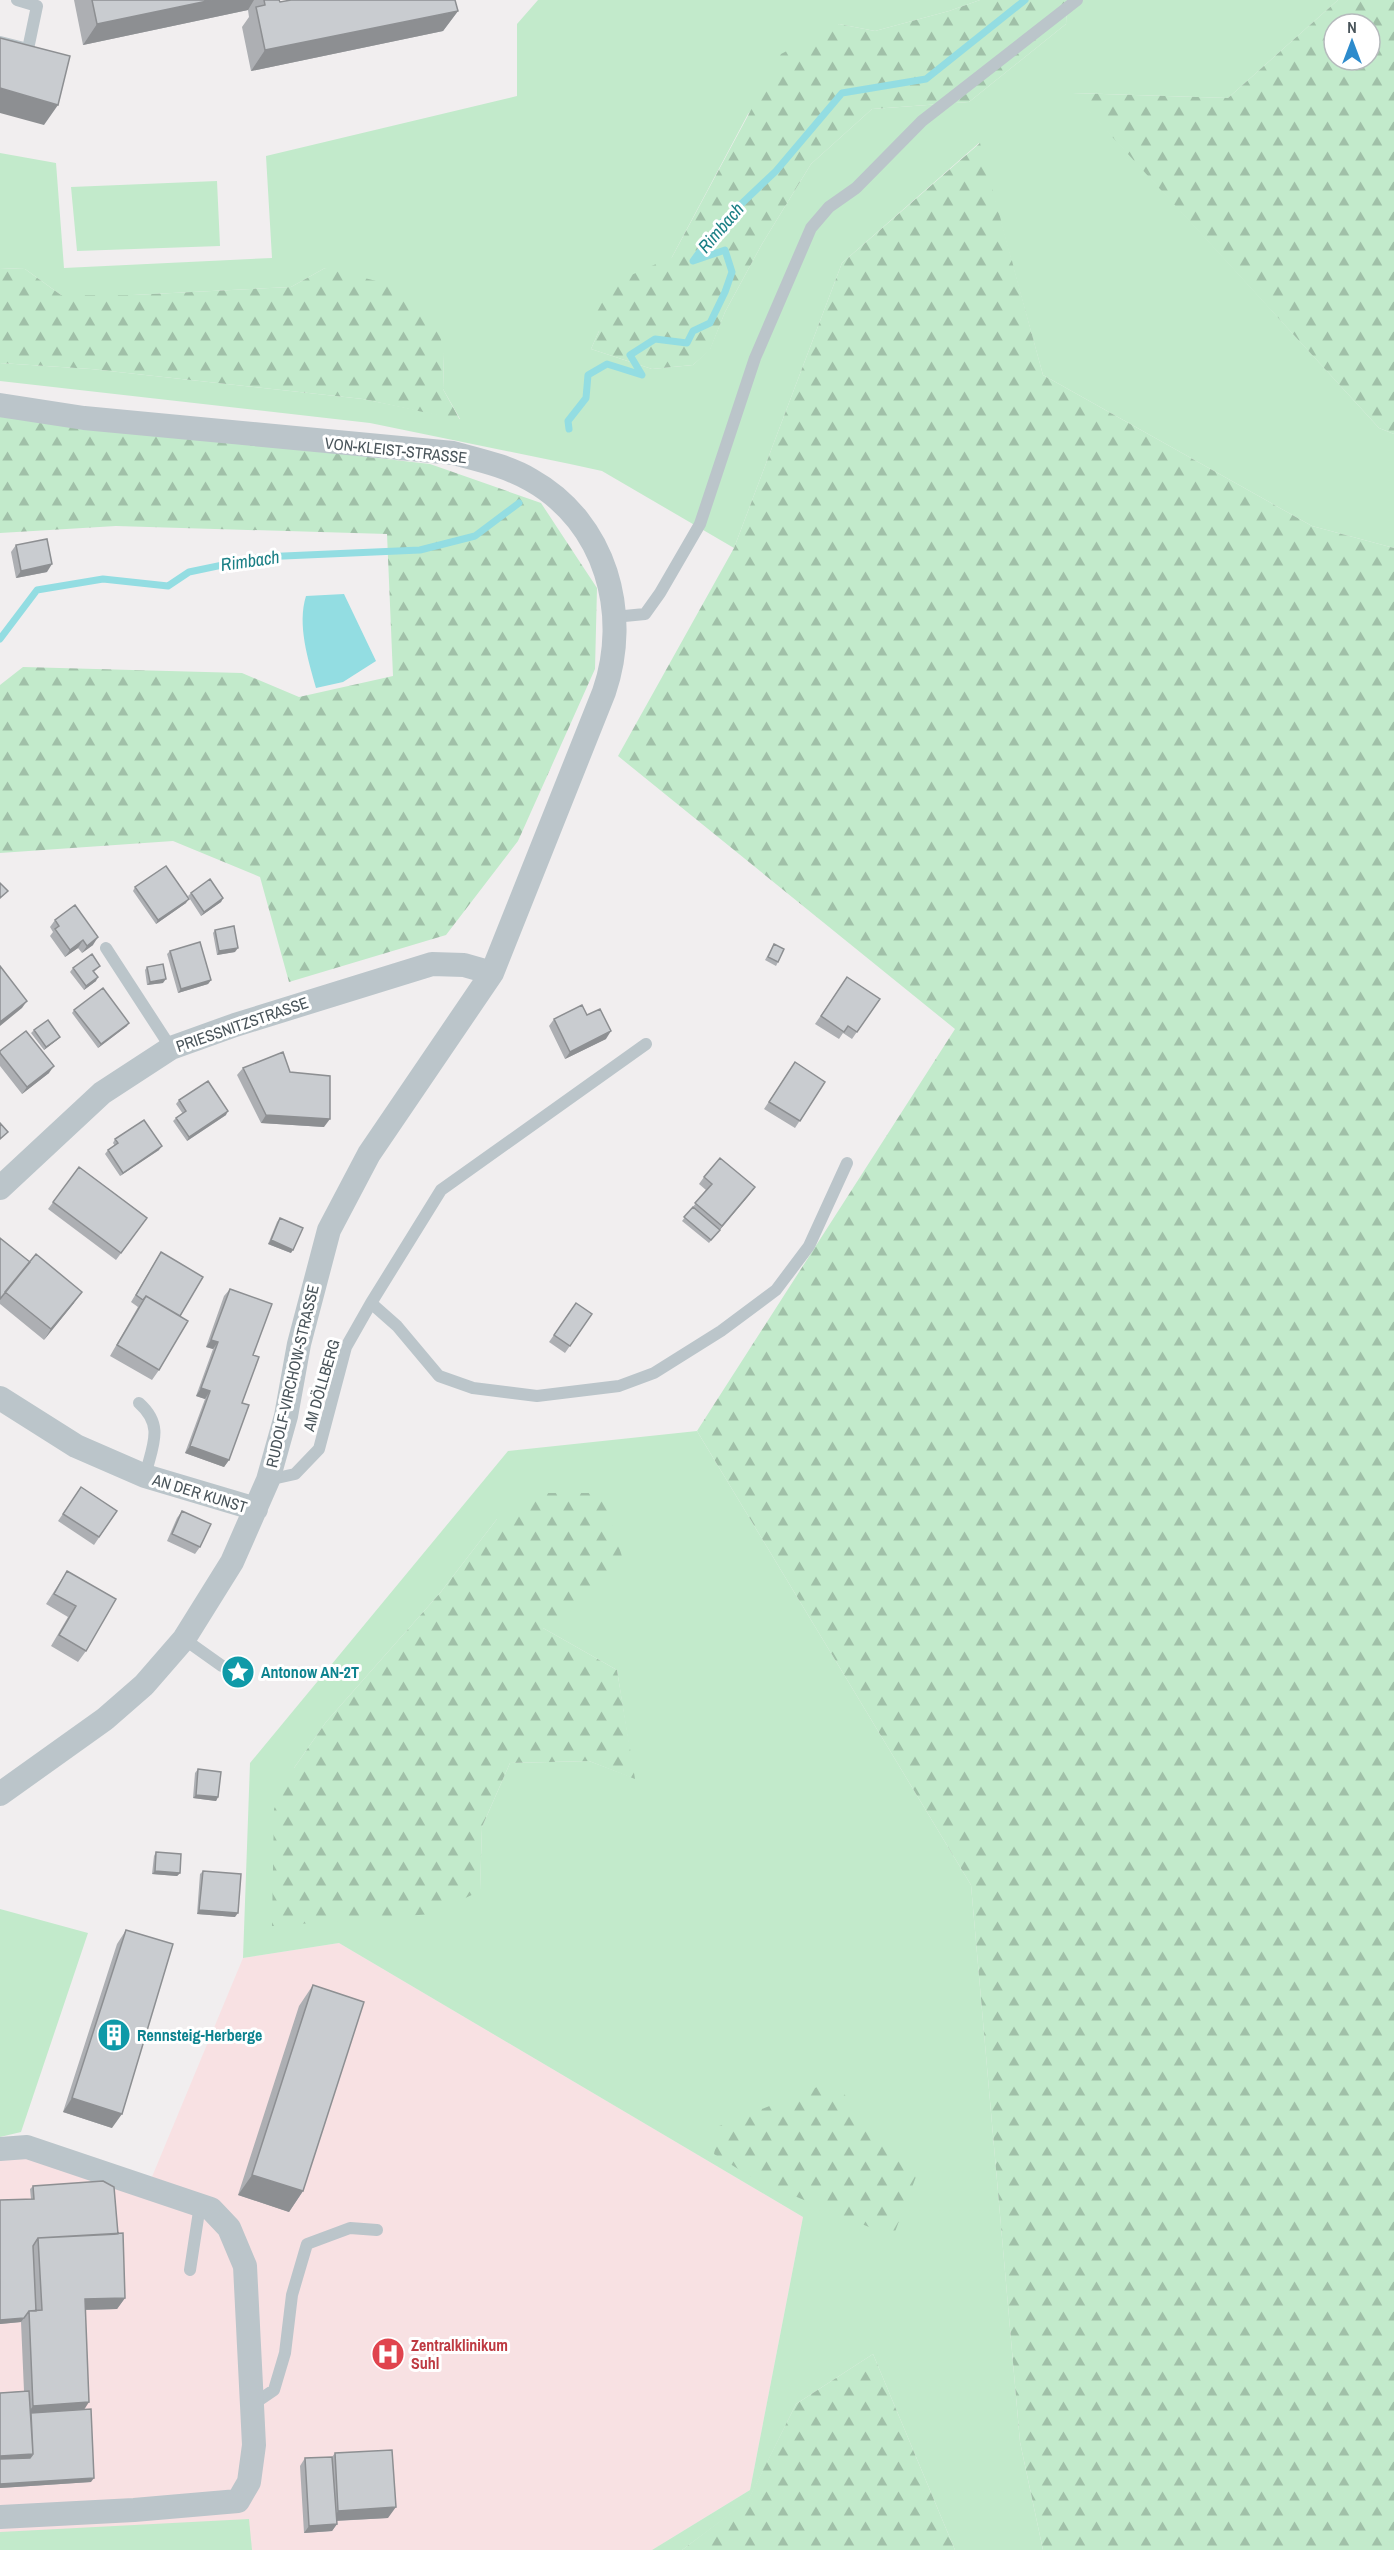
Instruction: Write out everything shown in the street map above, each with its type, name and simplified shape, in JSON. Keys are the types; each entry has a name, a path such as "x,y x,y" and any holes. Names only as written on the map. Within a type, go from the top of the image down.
{"street":[{"name":"VON-KLEIST-STRASSE","path":"0,405 84,418 453,453 510,470 545,489 566,507 601,556 611,581 614,646 607,682 554,823 492,973"},
{"name":"PRIESSNITZSTRASSE","path":"0,1188 102,1093 171,1048 235,1025 432,964 464,965 492,973"},
{"name":"RUDOLF-VIRCHOW-STRASSE","path":"0,1794 105,1719 144,1685 184,1639 232,1562 268,1480 286,1416 299,1344 329,1230 369,1154 492,973"},
{"name":"AN DER KUNST","path":"0,1398 76,1446 145,1476 256,1509"},
{"path":"0,2149 27,2147 200,2205 211,2209 229,2228 245,2265 254,2445 249,2482 238,2501 134,2510 0,2517"}],"lane":[{"path":"0,42 28,49 37,6 16,0"},
{"path":"614,617 645,614 660,593 700,524 755,358 811,228 829,207 856,188 922,121 1077,0"},
{"path":"106,948 171,1048"},
{"name":"AM DÖLLBERG","path":"268,1480 295,1474 319,1449 346,1347 441,1190 646,1044"},
{"path":"371,1304 397,1326 439,1376 472,1388 537,1396 619,1386 654,1373 721,1331 776,1290 808,1246 846,1163"},
{"name":"AN DER KUNST","path":"139,1403 152,1414 156,1430 145,1476"},
{"path":"184,1639 222,1666"},
{"path":"190,2270 200,2205"},
{"path":"252,2405 274,2390 285,2353 292,2295 307,2244 350,2228 377,2230"}],"shaded area":[{"name":"Zentralklinikum Suhl","path":"339,1943 803,2217 750,2490 652,2550 0,2550 0,2145 149,2184 243,1958"}],"green space":[{"path":"538,0 980,0 875,31 839,24 748,114 672,257 599,331 591,349 652,369 693,365 710,349 725,312 762,244 811,164 872,109 969,102 1066,24 1067,0 1338,0 1228,98 1073,93 1379,428 1394,434 1394,548 1312,526 1043,375 979,143 842,263 734,548 602,471 370,423 0,381 0,363 91,369 363,399 460,419 443,389 444,354 325,268 291,287 133,295 61,295 25,269 0,268 0,153 56,163 64,268 272,258 266,156 517,96 517,24"},
{"path":"980,0 1067,0 1066,24 969,102 872,109 811,164 762,244 725,312 710,350 693,365 652,369 591,349 599,331 592,321 613,283 672,257 781,54 839,24 875,31"},
{"path":"1338,0 1394,0 1394,434 1379,428 1072,93 1228,98 1322,14 1322,72 1382,72 1382,12 1325,12"},
{"path":"980,143 1043,375 1312,526 1394,548 1394,2550 1043,2550 1020,2442 971,1885 697,1431 955,1029 618,756 734,548 842,263"},
{"path":"217,181 220,246 77,251 71,187"},
{"path":"0,268 25,269 61,295 133,295 291,287 325,268 400,287 437,320 444,354 443,389 460,420 363,399 91,369 0,363"},
{"path":"0,415 430,464 541,503 597,588 595,669 518,841 446,935 289,982 260,877 173,841 0,853 0,685 23,667 242,673 299,697 393,676 387,534 116,526 0,533"},
{"path":"697,1431 971,1885 1020,2442 1043,2550 955,2550 873,2354 796,2404 748,2501 682,2550 652,2550 750,2490 803,2217 339,1943 243,1958 250,1763 508,1451","holes":["497,1519 543,1628 617,1670 634,1778 589,1761 510,1763 482,1827 480,1890 294,1768 326,1722 440,1593"]},
{"path":"543,1493 602,1493 626,1569 543,1628 617,1670 635,1779 589,1761 510,1763 482,1827 480,1891 432,1914 272,1926 274,1809 294,1768 326,1722 440,1593 497,1519"},
{"path":"0,1909 88,1933 21,2132 0,2137"},
{"path":"832,2081 917,2174 893,2237 756,2180 714,2154 719,2126"},
{"path":"873,2354 955,2550 682,2550 748,2500 796,2404"},
{"path":"249,2519 252,2550 0,2550 0,2532"}],"water":[{"path":"344,594 376,661 343,682 316,688 303,630 306,596"}],"building":[{"path":"92,0 212,0 97,24"},
{"path":"264,0 279,0 280,2 291,0 455,0 458,11 265,50 256,7 265,5"},
{"path":"0,38 70,56 58,105 0,88"},
{"path":"47,539 52,564 21,571 16,545"},
{"path":"166,866 189,899 158,920 135,887"},
{"path":"210,879 223,898 204,912 191,893"},
{"path":"0,883 8,891 0,898"},
{"path":"75,905 98,937 87,946 83,940 70,950 55,929 59,926 55,920"},
{"path":"234,926 238,948 219,951 215,930"},
{"path":"200,942 211,980 181,989 170,951"},
{"path":"774,944 784,949 778,962 768,957"},
{"path":"92,954 100,966 93,971 98,977 86,986 73,968"},
{"path":"163,964 166,979 150,982 147,967"},
{"path":"0,966 27,1001 0,1022"},
{"path":"847,977 880,999 857,1032 848,1026 844,1032 821,1016"},
{"path":"103,988 129,1023 101,1044 74,1010"},
{"path":"582,1005 587,1015 600,1009 611,1031 570,1052 554,1019"},
{"path":"48,1020 60,1037 46,1047 34,1030"},
{"path":"26,1031 54,1066 27,1087 0,1053"},
{"path":"283,1052 290,1072 330,1076 330,1119 266,1115 243,1068"},
{"path":"795,1062 825,1082 800,1121 769,1102"},
{"path":"208,1081 228,1111 189,1137 176,1118 186,1111 179,1100"},
{"path":"144,1120 162,1146 123,1173 108,1150 118,1143 115,1139"},
{"path":"0,1123 8,1132 0,1139"},
{"path":"720,1158 755,1187 722,1226 695,1203 712,1184 704,1177"},
{"path":"79,1167 147,1218 121,1253 53,1202"},
{"path":"693,1207 720,1230 711,1240 684,1217"},
{"path":"280,1218 303,1228 293,1250 271,1240"},
{"path":"0,1238 30,1262 0,1299"},
{"path":"161,1252 203,1277 180,1316 146,1296 143,1300 136,1295"},
{"path":"36,1254 82,1292 51,1329 5,1292"},
{"path":"230,1289 272,1304 253,1355 259,1357 242,1403 249,1405 229,1460 190,1446 210,1391 201,1388 218,1342 211,1340"},
{"path":"146,1296 188,1321 159,1370 117,1345"},
{"path":"576,1303 592,1314 570,1346 554,1335"},
{"path":"81,1487 117,1511 99,1537 63,1514"},
{"path":"182,1511 211,1524 200,1547 172,1534"},
{"path":"67,1571 116,1599 86,1651 59,1635 76,1606 54,1594"},
{"path":"198,1769 221,1772 218,1797 196,1795"},
{"path":"156,1852 181,1854 180,1873 155,1871"},
{"path":"203,1871 241,1874 238,1913 199,1910"},
{"name":"Rennsteig-Herberge","path":"126,1930 173,1944 122,2114 72,2098"},
{"path":"313,1985 364,2002 303,2191 252,2175"},
{"path":"103,2181 114,2187 118,2234 38,2238 33,2246 36,2311 29,2311 24,2318 0,2320 0,2200 34,2199 33,2186"},
{"path":"123,2233 125,2298 85,2299 89,2402 33,2406 29,2311 42,2310 38,2238"},
{"path":"29,2391 33,2454 0,2456 0,2393"},
{"path":"91,2409 94,2478 0,2484 0,2459 30,2458 33,2454 31,2413"},
{"path":"392,2450 396,2507 338,2511 335,2453"},
{"path":"332,2457 337,2524 309,2526 305,2458"}],"waterway":[{"name":"Rimbach","path":"569,429 568,421 586,398 588,375 607,364 642,375 630,355 655,339 687,343 693,331 710,323 732,272 725,250 693,261 719,225 776,171 842,93 926,79 1025,0"},
{"name":"Rimbach","path":"0,639 37,590 103,579 168,586 189,572 261,557 420,550 475,536 519,503"}],"place":[{"name":"Antonow AN-2T","path":"238,1672"},
{"name":"Rennsteig-Herberge","path":"114,2035"},
{"name":"Zentralklinikum Suhl","path":"388,2354"}]}
